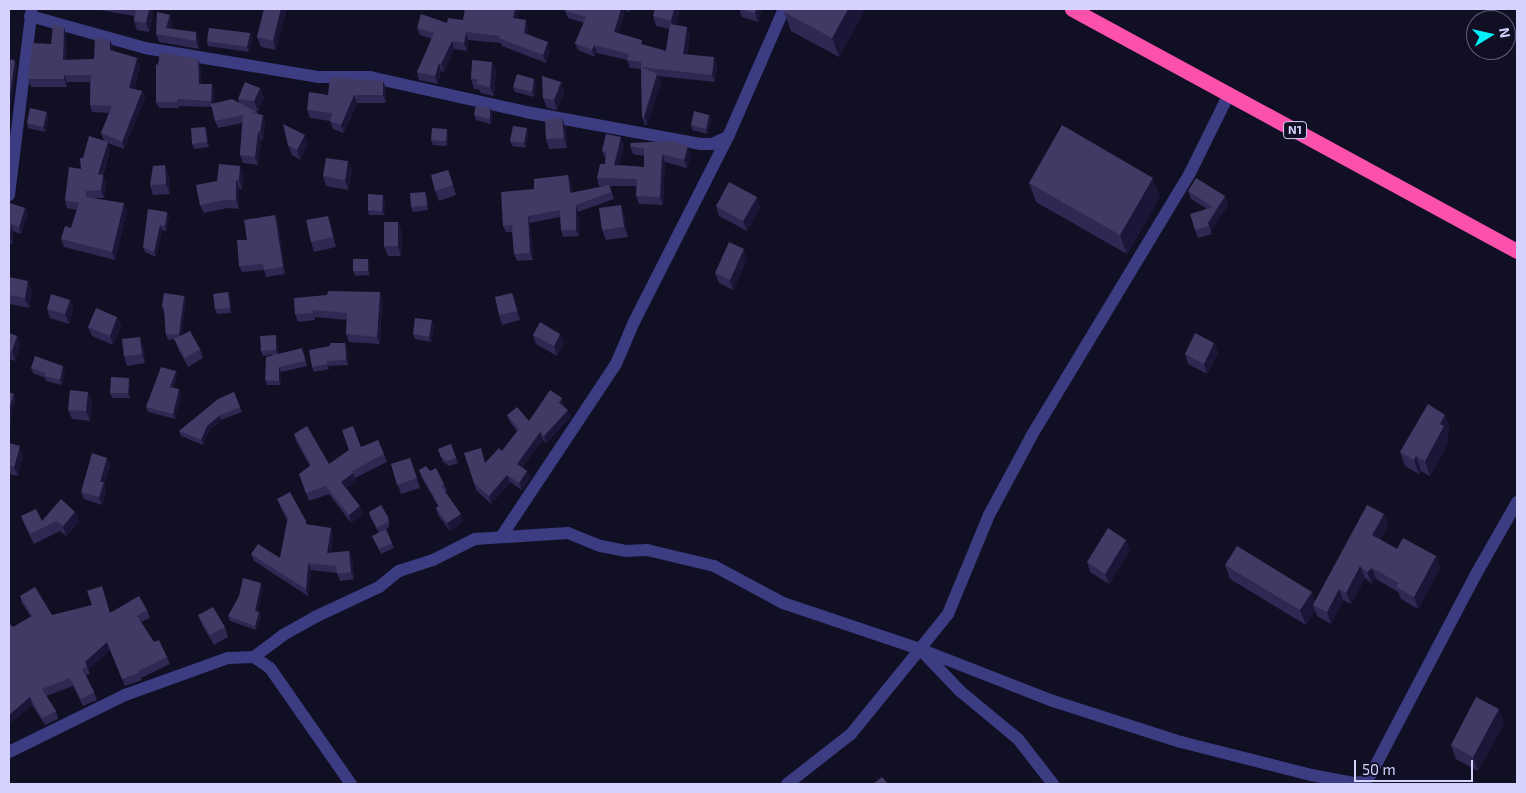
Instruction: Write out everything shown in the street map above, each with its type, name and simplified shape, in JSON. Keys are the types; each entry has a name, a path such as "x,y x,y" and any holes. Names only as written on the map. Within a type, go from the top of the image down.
{"highway":[{"name":"N1","path":"1072,9 1517,251"}],"street":[{"path":"500,537 616,364 634,322 728,137 784,9"},
{"path":"9,195 31,12 145,48 318,77 370,77 526,112 700,144 712,144 728,137"},
{"path":"787,784 851,734 948,614 989,516 1031,437 1190,172 1229,94"},
{"path":"9,752 125,695 228,658 254,657 283,635 315,617 379,587 399,571 433,560 476,539 568,533 601,546 626,551 647,550 714,566 784,602 920,649 1053,701 1181,742 1311,775 1355,784 1365,781 1371,774 1475,576 1517,502"},
{"path":"920,649 960,691 1018,739 1053,784"},
{"path":"254,657 270,668 351,784"}],"building":[{"path":"136,9 149,9 146,23 134,21"},
{"path":"264,9 281,9 273,41 257,37"},
{"path":"465,9 515,9 513,18 526,20 524,33 548,42 543,55 499,38 500,36 466,32 464,43 452,41 441,64 439,63 435,76 417,72 434,33 417,28 421,14 447,23 448,18 463,20"},
{"path":"566,9 621,9 614,32 642,40 641,44 666,51 670,24 687,27 683,54 714,57 712,75 641,67 641,62 627,60 629,54 594,45 592,50 575,43 586,17 565,11"},
{"path":"655,9 674,9 671,21 653,16"},
{"path":"740,9 756,9 755,13"},
{"path":"786,9 848,9 832,38 784,12"},
{"path":"157,12 170,15 166,28 196,32 196,41 156,34"},
{"path":"53,24 64,27 63,60 94,59 95,37 110,40 110,50 137,58 129,88 142,91 122,142 101,133 112,106 90,105 91,75 64,75 64,79 28,79 32,43 51,44"},
{"path":"209,28 250,33 247,47 207,41"},
{"path":"160,52 198,59 199,84 212,84 211,101 177,99 177,102 156,102 156,64 158,65"},
{"path":"11,59 15,61 9,100 9,64"},
{"path":"472,60 492,62 490,87 477,84 478,79 471,79"},
{"path":"641,67 657,74 644,117 642,117"},
{"path":"517,74 534,79 532,92 513,87"},
{"path":"542,76 561,82 554,100 543,98"},
{"path":"330,77 383,81 383,95 354,95 341,125 330,121 333,113 307,110 309,92 328,95"},
{"path":"245,82 260,88 254,101 238,99"},
{"path":"232,99 257,112 252,113 263,115 260,132 258,131 255,157 240,155 243,115 215,121 211,104"},
{"path":"476,105 490,108 490,119 474,115"},
{"path":"30,108 47,112 43,127 27,123"},
{"path":"694,111 709,115 706,129 691,125"},
{"path":"562,118 564,138 546,139 545,119"},
{"path":"283,124 305,135 297,150 288,145"},
{"path":"1062,125 1153,178 1120,235 1029,183"},
{"path":"513,126 527,128 524,143 510,141"},
{"path":"205,127 207,142 192,144 191,128"},
{"path":"432,128 447,129 446,141 431,140"},
{"path":"606,134 621,137 614,165 644,167 644,149 630,146 631,143 671,141 688,146 684,160 662,154 660,197 636,196 637,179 597,178 600,164 605,164 606,152 602,151"},
{"path":"89,136 108,142 98,174 103,175 101,190 86,191 86,197 124,203 112,252 61,239 65,226 71,228 79,203 65,200 69,167 81,169 80,158 83,158"},
{"path":"326,158 348,161 345,180 323,176"},
{"path":"219,164 240,166 239,180 236,180 236,200 224,200 200,205 196,185 217,181"},
{"path":"165,165 166,184 150,185 153,166"},
{"path":"448,170 453,185 435,191 431,175"},
{"path":"568,175 570,193 609,185 611,192 576,205 576,230 561,230 560,210 528,216 530,253 514,254 512,225 503,226 501,192 534,189 534,179"},
{"path":"1196,178 1225,196 1208,223 1209,226 1195,230 1190,214 1213,207 1188,191"},
{"path":"729,182 757,197 743,221 716,206"},
{"path":"425,192 427,205 411,207 410,193"},
{"path":"368,194 383,195 382,211 368,210"},
{"path":"10,203 25,208 19,227 11,224 10,237 9,205"},
{"path":"621,205 624,227 602,230 599,208"},
{"path":"148,209 167,212 165,226 160,225 154,252 143,247"},
{"path":"275,215 283,267 264,270 263,264 239,266 237,240 247,240 244,220"},
{"path":"328,216 333,237 311,242 306,220"},
{"path":"384,222 398,222 398,246 384,246"},
{"path":"729,242 744,249 730,280 715,273"},
{"path":"353,259 368,259 368,271 353,271"},
{"path":"9,277 28,281 25,298 9,295"},
{"path":"328,291 380,292 377,337 346,334 347,313 312,310 313,313 295,314 294,298 327,295"},
{"path":"228,292 230,308 215,309 213,294"},
{"path":"164,293 184,296 179,334 166,335 164,307 162,307"},
{"path":"512,293 517,311 499,315 495,297"},
{"path":"51,294 70,300 65,314 47,309"},
{"path":"96,308 117,317 110,336 88,327"},
{"path":"415,318 432,320 429,337 413,334"},
{"path":"540,322 560,334 554,346 533,335"},
{"path":"190,331 200,349 185,358 174,339"},
{"path":"9,333 17,336 12,351 9,350"},
{"path":"1195,333 1214,343 1204,364 1185,354"},
{"path":"276,335 276,350 261,351 260,336"},
{"path":"140,337 142,354 124,356 122,339"},
{"path":"330,343 345,343 346,360 327,361 327,364 312,367 309,350 330,346"},
{"path":"302,348 305,361 279,367 279,381 265,380 266,357"},
{"path":"35,356 63,366 60,380 45,376 45,373 31,368"},
{"path":"161,367 176,371 170,387 179,389 173,414 146,407"},
{"path":"111,377 129,378 128,393 110,393"},
{"path":"70,390 88,392 86,411 68,410"},
{"path":"550,390 562,398 559,403 568,410 544,436 540,432 517,464 527,471 519,483 507,475 489,496 474,483 464,453 481,448 485,463 499,448 502,451 519,429 507,415 517,407 529,421"},
{"path":"9,392 14,394 9,417"},
{"path":"234,392 240,407 220,415 207,426 201,440 179,431 218,399"},
{"path":"1428,404 1445,415 1440,424 1444,426 1425,461 1416,456 1414,460 1400,452"},
{"path":"307,426 329,464 349,450 342,430 353,426 361,447 378,440 384,454 352,471 353,473 341,482 360,506 349,515 326,486 306,493 299,474 311,465 294,434"},
{"path":"9,443 20,446 14,467 9,465"},
{"path":"451,444 456,458 447,461 441,457 438,449"},
{"path":"92,453 107,458 100,482 104,482 99,497 81,492"},
{"path":"410,458 417,478 397,485 391,464"},
{"path":"426,466 430,471 436,468 444,484 441,486 461,514 447,523 436,508 439,506 419,470"},
{"path":"290,492 306,521 305,524 331,528 327,553 349,551 351,572 337,574 336,566 308,563 306,589 251,554 258,544 280,558 288,518 277,499"},
{"path":"61,499 75,512 63,526 57,521 30,534 21,516 36,509 42,521"},
{"path":"381,505 388,517 388,522 377,528 369,512"},
{"path":"1367,505 1384,514 1372,535 1397,549 1403,538 1436,556 1414,597 1396,587 1399,583 1372,568 1367,572 1360,566 1346,593 1339,589 1327,612 1313,605"},
{"path":"1108,528 1126,540 1105,574 1087,562"},
{"path":"386,529 392,543 379,549 372,536"},
{"path":"1237,546 1312,592 1300,610 1225,565"},
{"path":"243,578 261,583 255,611 259,612 255,626 228,616 239,596"},
{"path":"102,586 110,613 139,596 147,610 137,616 154,642 159,640 167,657 138,671 139,673 122,679 107,642 85,662 87,666 82,669 94,692 81,699 70,678 42,689 56,711 42,718 30,697 9,715 9,623 13,627 32,616 20,596 35,587 52,615 92,605 87,591"},
{"path":"213,607 225,627 210,635 198,615"},
{"path":"1476,697 1499,709 1473,757 1451,745"},
{"path":"882,777 888,784 873,784"}]}
